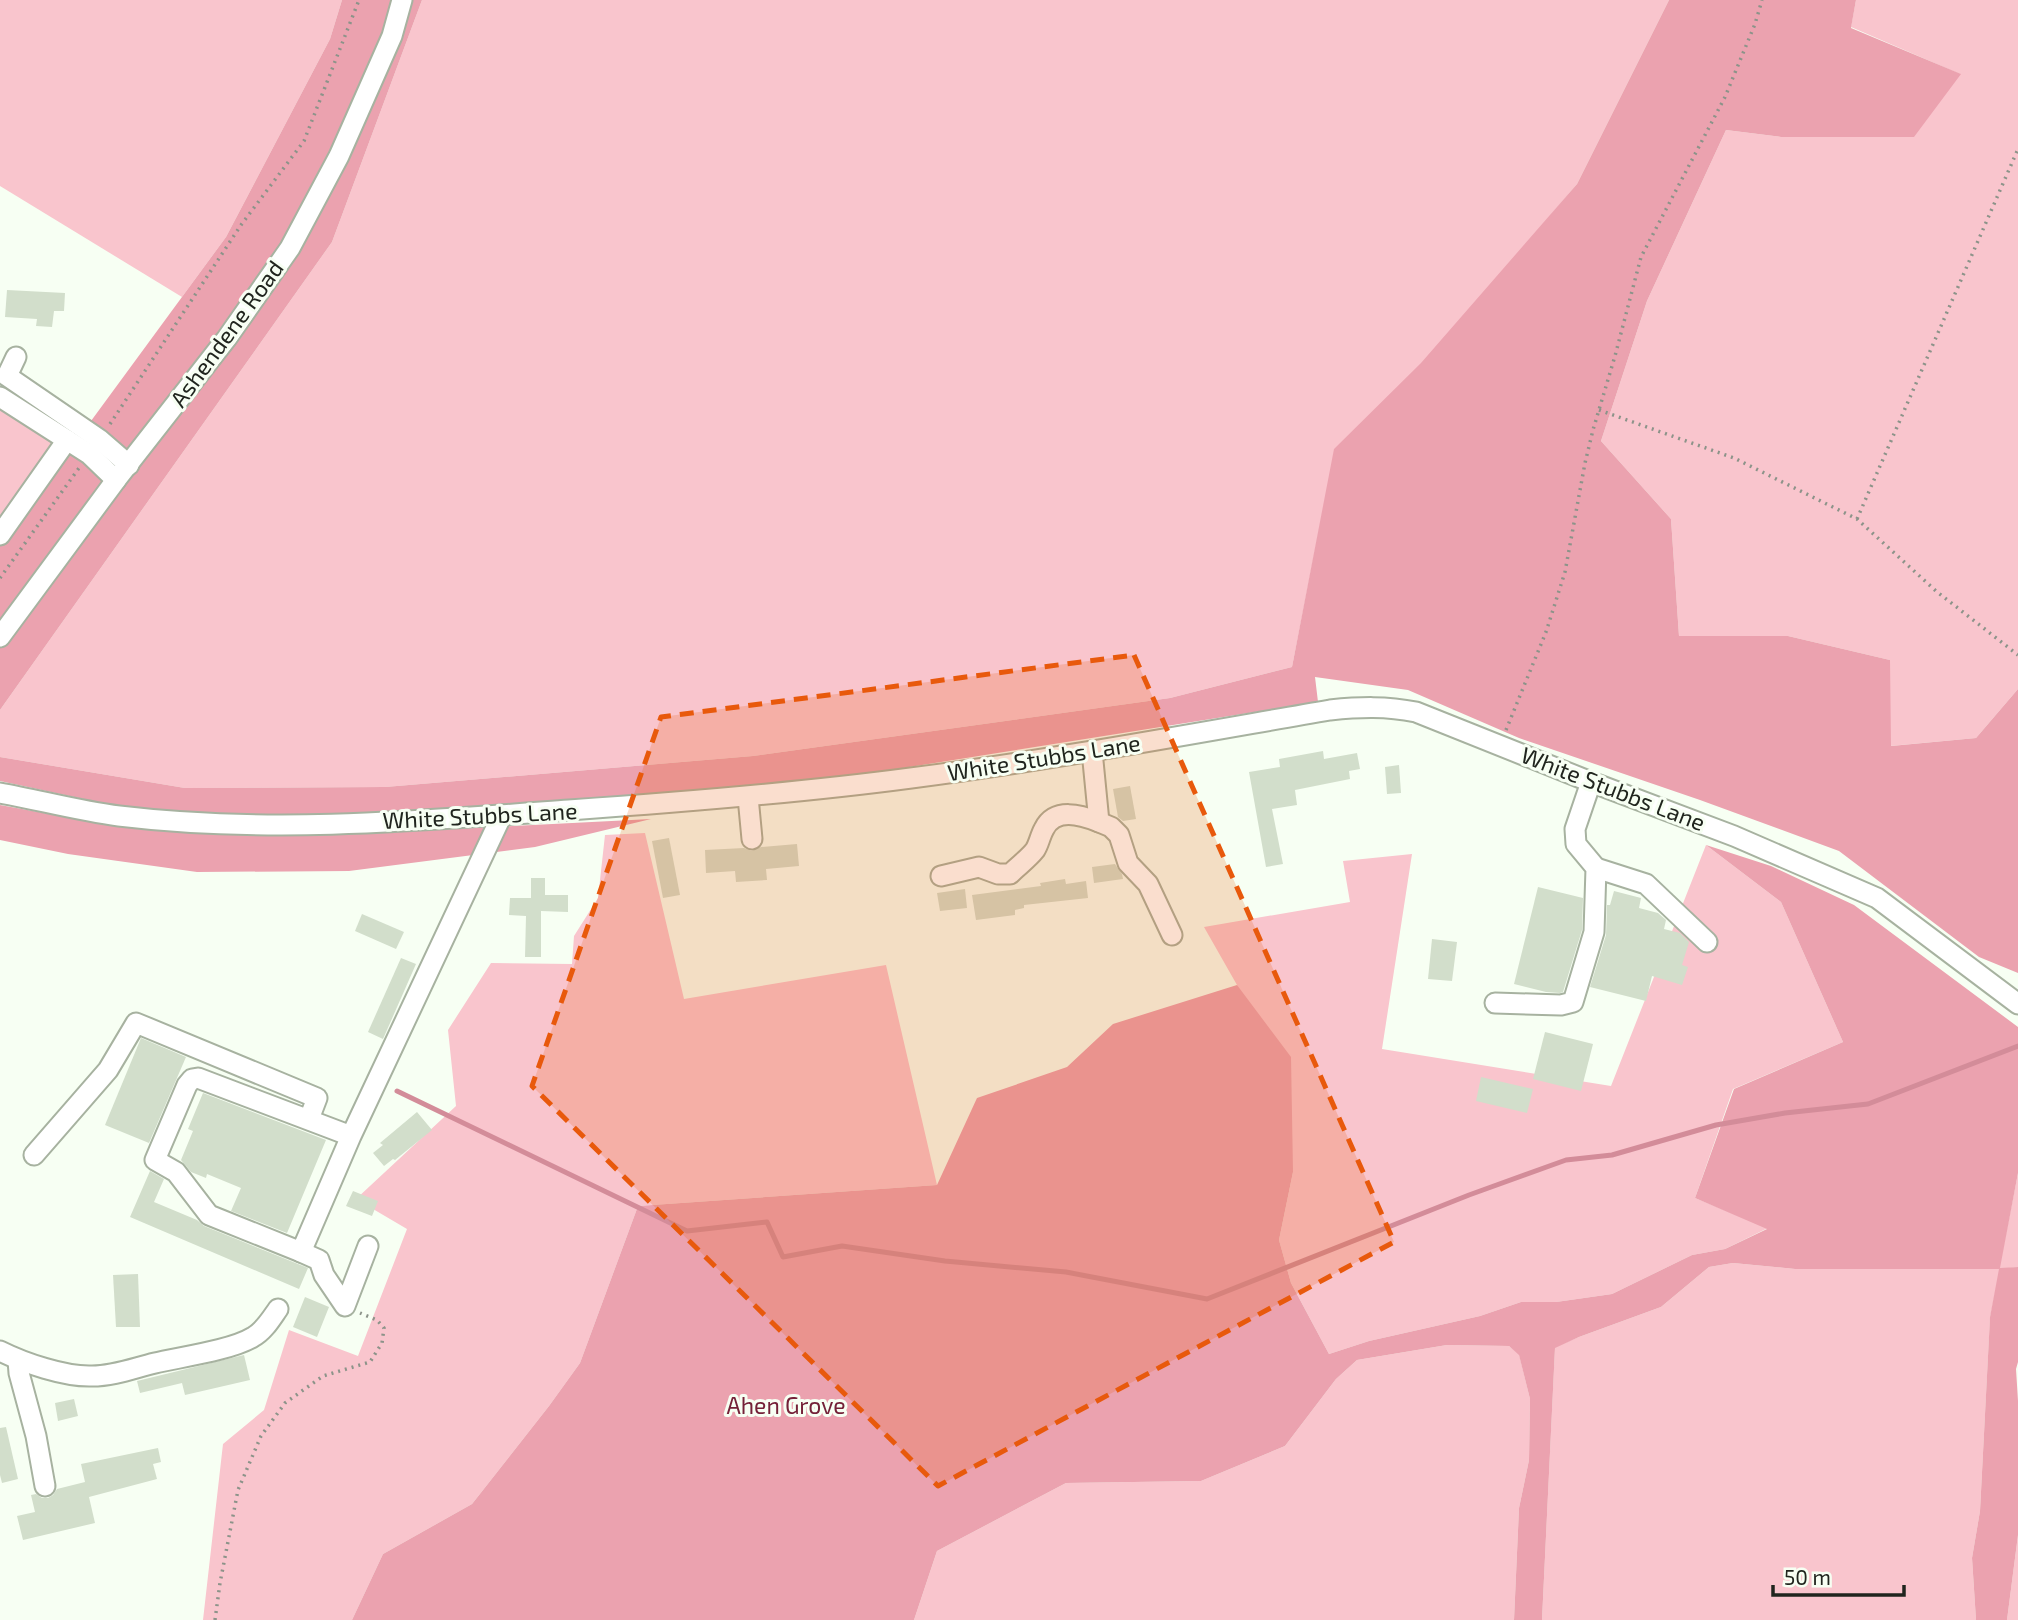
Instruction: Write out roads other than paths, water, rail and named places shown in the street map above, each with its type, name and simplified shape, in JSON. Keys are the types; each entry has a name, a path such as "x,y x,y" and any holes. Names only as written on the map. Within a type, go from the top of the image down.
{"street":[{"name":"Ashendene Road","path":"0,637 122,472 227,338 289,248 340,156 392,36 402,0"},
{"path":"16,357 7,376 122,472"},
{"path":"0,397 67,440 94,446"},
{"path":"0,535 67,440"},
{"name":"White Stubbs Lane","path":"0,793 116,816 217,824 333,824 502,815 748,797 912,778 1092,751 1330,710 1393,708 1416,712 1734,836 1877,898 2018,1004"},
{"path":"1092,751 1099,822"},
{"path":"1591,782 1575,829 1576,844 1596,868 1646,884 1707,942"},
{"path":"748,797 752,839"},
{"path":"941,876 979,867 998,874 1010,874 1036,849 1050,820 1063,814 1085,816 1111,827 1119,835 1128,863 1148,884 1172,935"},
{"path":"301,1252 351,1136 502,815"},
{"path":"1495,1003 1561,1005 1573,1002 1594,932 1596,868"},
{"path":"34,1155 108,1070 136,1023 317,1098 309,1119"},
{"path":"351,1136 198,1078 192,1079 187,1085 155,1160 176,1172 209,1215 319,1260 324,1275 345,1306 368,1246"},
{"path":"0,1351 18,1360 65,1372 92,1376 129,1371 253,1338 278,1309"},
{"path":"18,1360 45,1486"}],"waterway":[{"path":"397,1091 687,1231 767,1222 783,1257 842,1246 945,1261 1066,1272 1207,1299 1469,1195 1566,1160 1612,1155 1716,1125 1785,1113 1868,1104 2018,1046"}],"park label":[{"name":"Ahen Grove","path":"786,1406"}]}
